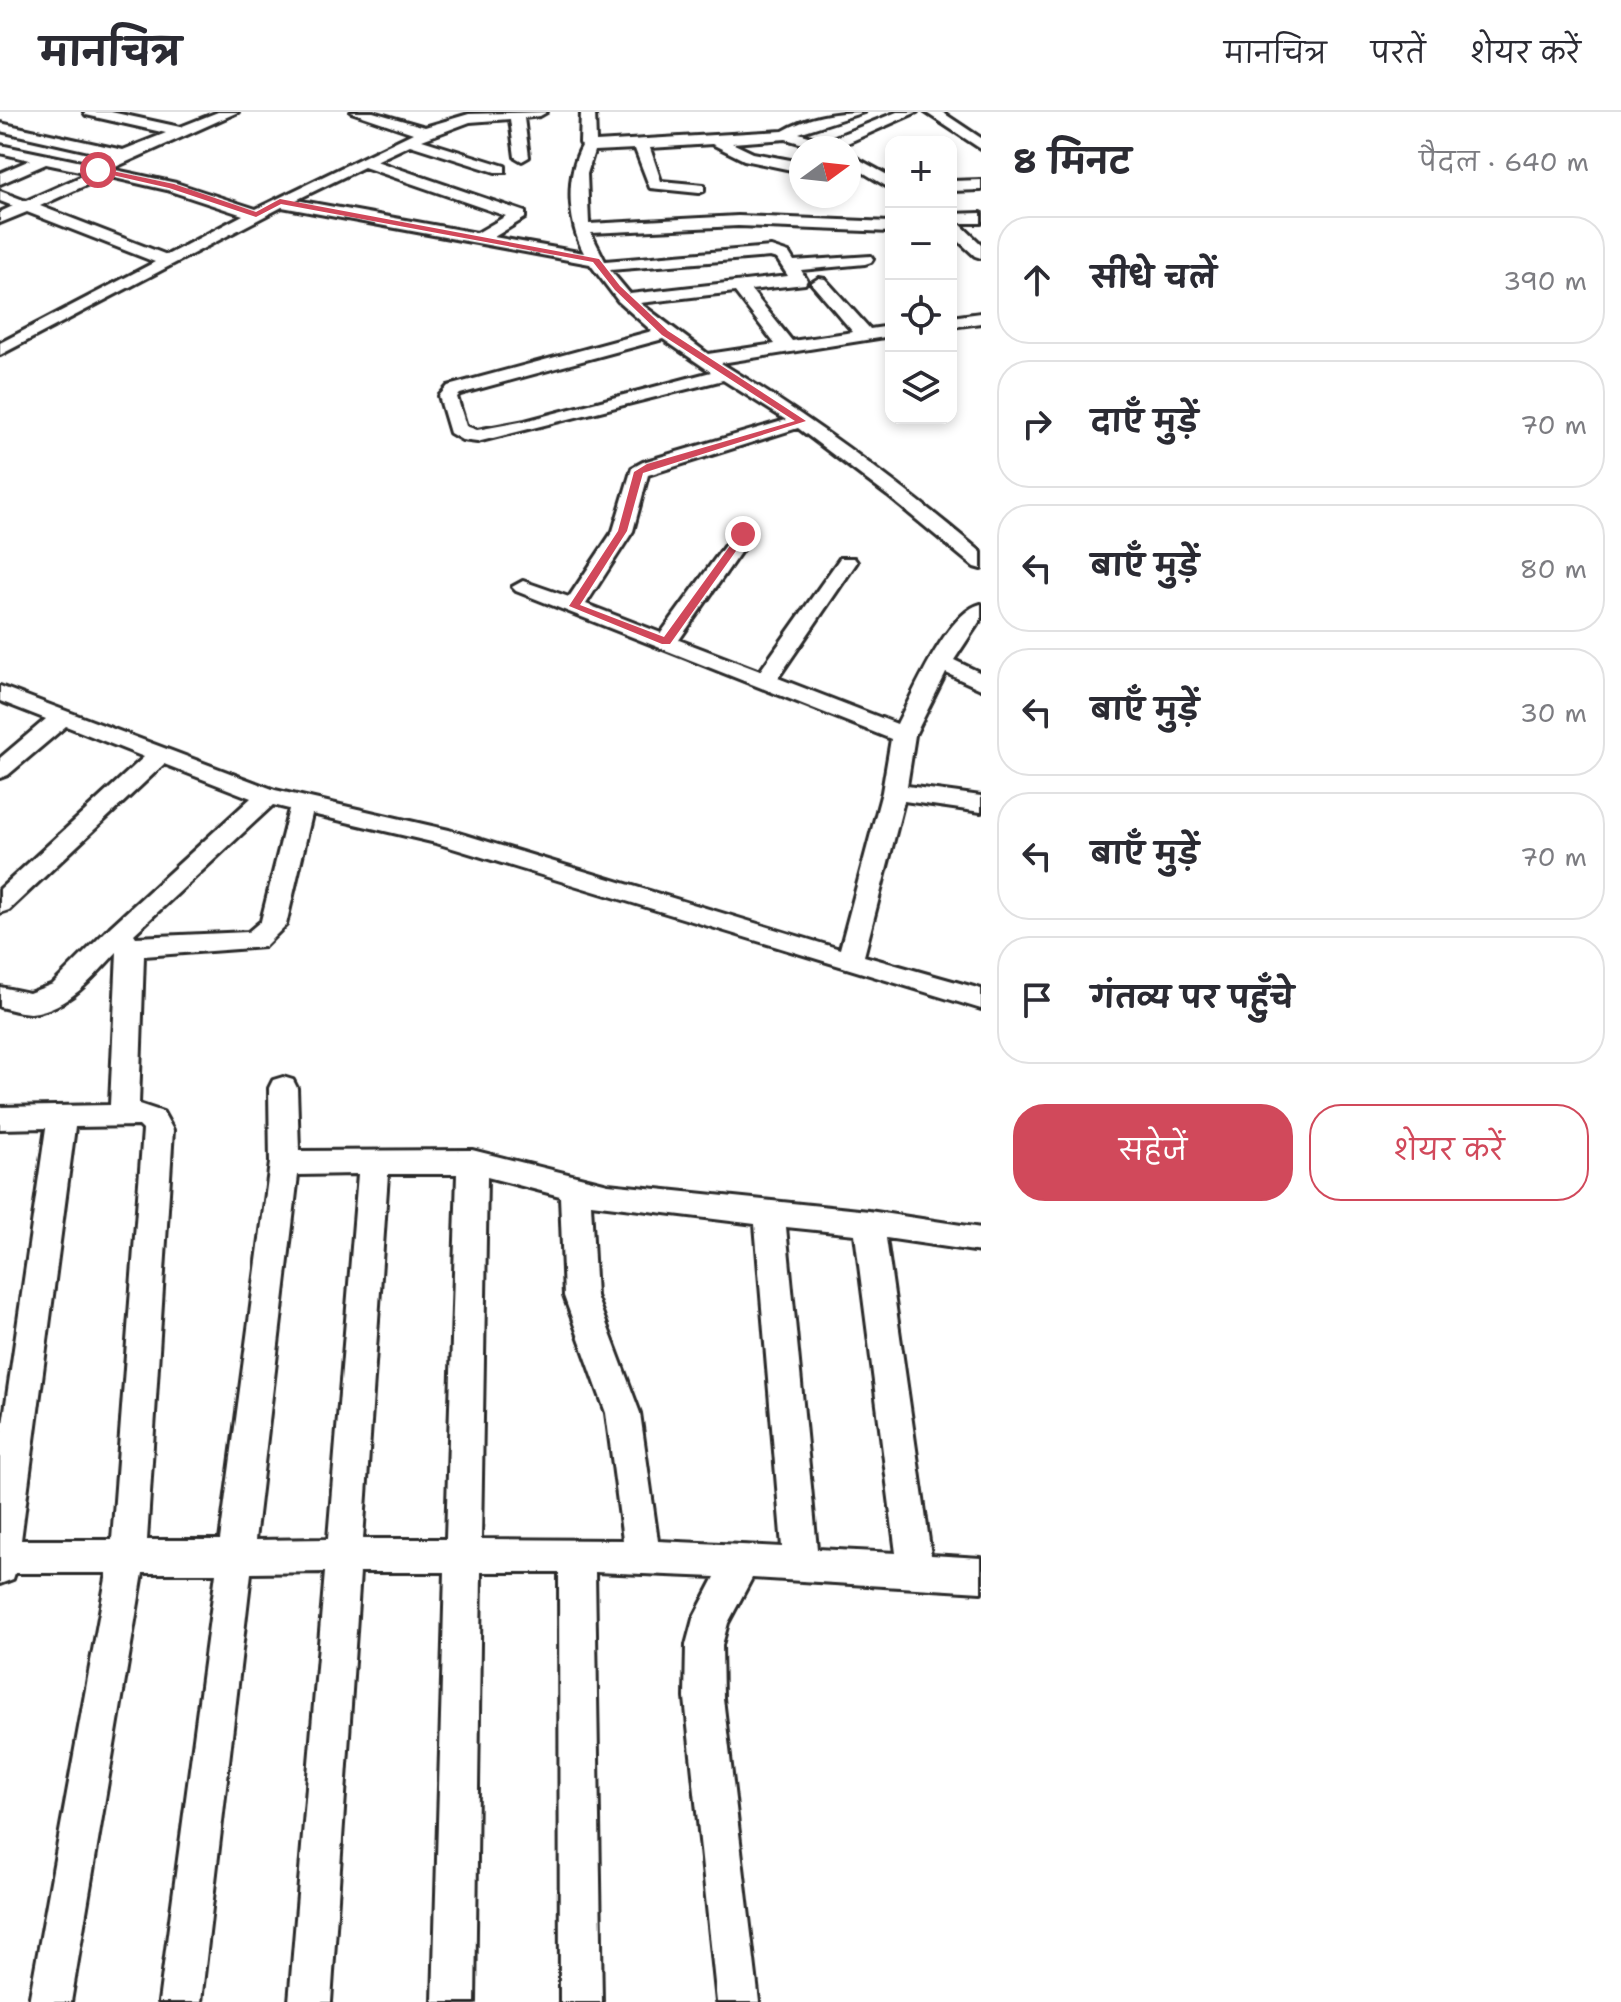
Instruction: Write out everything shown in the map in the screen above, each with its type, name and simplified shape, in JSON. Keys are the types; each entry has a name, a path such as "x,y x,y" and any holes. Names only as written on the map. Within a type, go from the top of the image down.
{"street":[{"path":"91,112 182,132"},
{"path":"0,218 101,171 124,155 231,112"},
{"path":"358,112 426,132"},
{"path":"516,112 522,157"},
{"path":"0,350 256,214 426,132 444,117 540,112"},
{"path":"588,112 587,143 590,146"},
{"path":"786,135 800,127 857,112"},
{"path":"853,136 910,112"},
{"path":"932,112 981,145"},
{"path":"0,127 124,155"},
{"path":"590,146 789,136"},
{"path":"711,138 749,157 789,165"},
{"path":"408,140 500,169"},
{"path":"641,144 655,185 699,188"},
{"path":"590,146 578,176 583,229 598,263 629,299 665,333 802,421 888,484 981,563"},
{"path":"0,149 171,186 256,214"},
{"path":"0,179 44,159"},
{"path":"363,162 519,215 479,239"},
{"path":"861,166 885,181"},
{"path":"861,177 885,182"},
{"path":"957,186 981,185"},
{"path":"0,196 168,261"},
{"path":"280,202 598,263 771,252 783,256 799,280 629,299"},
{"path":"957,219 981,218"},
{"path":"583,229 738,221 885,227"},
{"path":"957,231 981,253"},
{"path":"957,249 981,271"},
{"path":"791,266 865,259"},
{"path":"819,283 866,335"},
{"path":"740,288 787,347"},
{"path":"957,321 981,318"},
{"path":"704,360 885,332"},
{"path":"665,333 454,390 448,396 457,429 469,436 477,436 526,426 725,374"},
{"path":"574,606 623,531 639,472 650,466 802,421"},
{"path":"666,642 743,534"},
{"path":"765,681 847,562"},
{"path":"523,587 903,735"},
{"path":"850,960 894,792 903,735 941,662 970,617 981,610"},
{"path":"941,662 981,682"},
{"path":"0,693 268,796 440,836 981,999"},
{"path":"0,770 63,717"},
{"path":"0,904 160,755"},
{"path":"894,792 981,804"},
{"path":"0,997 30,1003 63,991 124,940 268,796"},
{"path":"124,940 255,941 265,935 273,925 302,804"},
{"path":"124,940 130,995 124,1115"},
{"path":"180,2002 285,1163 283,1088"},
{"path":"0,1118 142,1115 153,1120 158,1130 128,1556 50,2002"},
{"path":"62,1118 1,1560 128,1556 577,1555 981,1575"},
{"path":"310,2002 374,1161"},
{"path":"285,1163 472,1162 608,1196 869,1223 981,1240"},
{"path":"454,2002 472,1162"},
{"path":"575,1187 580,1296 623,1413 643,1558"},
{"path":"769,1212 801,1565"},
{"path":"869,1223 916,1572"},
{"path":"577,1555 581,2002"},
{"path":"738,2002 704,1698 704,1645 711,1619 742,1561"}],"route":[{"path":"98,170 171,186 256,214 280,202 596,260 618,288 665,333 802,421 650,466 639,472 634,480 623,531 574,606 666,642 743,534"}]}
